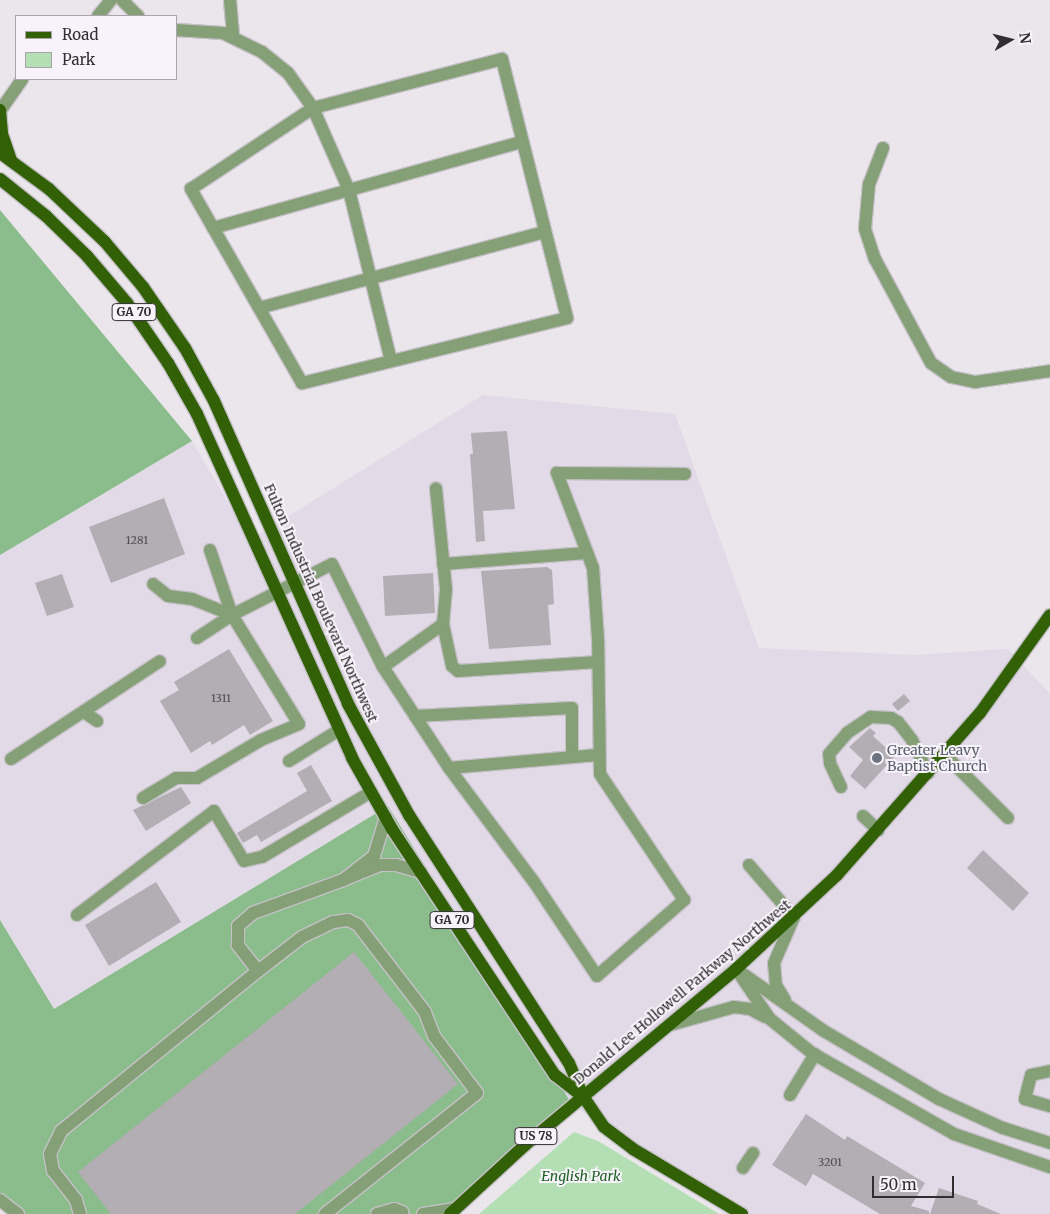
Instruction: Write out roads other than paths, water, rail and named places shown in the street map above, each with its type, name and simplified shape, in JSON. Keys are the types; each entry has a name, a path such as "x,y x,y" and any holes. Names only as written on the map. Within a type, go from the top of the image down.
{"main road":[{"path":"2,106 2,134 11,160"},
{"name":"Fulton Industrial Boulevard Northwest","path":"0,152 62,200 100,237 144,287 173,329 214,401 348,704 370,745 409,815 570,1063 583,1096 604,1127 626,1144 742,1214"},
{"name":"Fulton Industrial Boulevard Northwest","path":"0,179 78,247 109,280 155,343 196,414 339,730 386,817 555,1075 583,1096"},
{"name":"Donald Lee Hollowell Parkway Northwest","path":"452,1212 583,1096 670,1025 794,917 878,830 945,755 980,713 1050,615"}],"street":[{"path":"99,15 111,0"},
{"path":"122,0 137,15"},
{"path":"230,0 233,38"},
{"path":"178,30 223,33 262,52 288,73 314,108 349,190 391,361"},
{"path":"502,59 522,142 567,318 302,383 191,189 314,108 502,59"},
{"path":"2,106 21,80"},
{"path":"214,228 522,142"},
{"path":"883,148 869,184 865,229 874,259 931,363 951,377 975,382 1050,371"},
{"path":"259,308 545,232"},
{"path":"196,638 232,615 332,564 382,667 449,768 534,882 597,976 684,900 600,774 598,662 593,568 557,473 685,474"},
{"path":"436,488 446,589 443,624 452,666 458,671 598,662"},
{"path":"142,798 176,778 197,778 261,740 299,724 232,615 210,550"},
{"path":"443,564 587,553"},
{"path":"153,584 168,596 192,600 232,615"},
{"path":"382,667 443,624"},
{"path":"12,759 84,712 139,682 160,662"},
{"path":"415,716 572,708 572,757"},
{"path":"84,712 97,721"},
{"path":"841,787 830,763 833,746 872,718 900,720 915,738 928,774"},
{"path":"289,761 339,730"},
{"path":"449,768 599,754"},
{"path":"945,755 1008,818"},
{"path":"77,915 214,811 244,861 262,857 372,792"},
{"path":"863,816 878,830"},
{"path":"343,880 374,856 386,817"},
{"path":"258,971 238,945 238,926 253,914 380,865 396,865 421,872"},
{"path":"749,865 794,917 774,963 776,985 789,1007"},
{"path":"80,1214 76,1200 53,1171 50,1154 61,1131 302,937 333,922 348,920 358,926 425,1012 434,1036 477,1093 329,1213"},
{"path":"736,969 789,1007 939,1099 1003,1128 1050,1143"},
{"path":"736,969 770,1019"},
{"path":"670,1025 734,1007 750,1009 770,1019 815,1054 954,1134 1050,1167"},
{"path":"790,1094 815,1054"},
{"path":"1050,1071 1030,1075 1026,1099 1050,1106"},
{"path":"743,1168 753,1153"},
{"path":"0,1200 18,1214"},
{"path":"377,1214 394,1209 404,1213"},
{"path":"423,1214 452,1212"}],"place":[{"name":"Greater Leavy Baptist Church","path":"877,758"}],"park label":[{"name":"English Park","path":"581,1176"}]}
